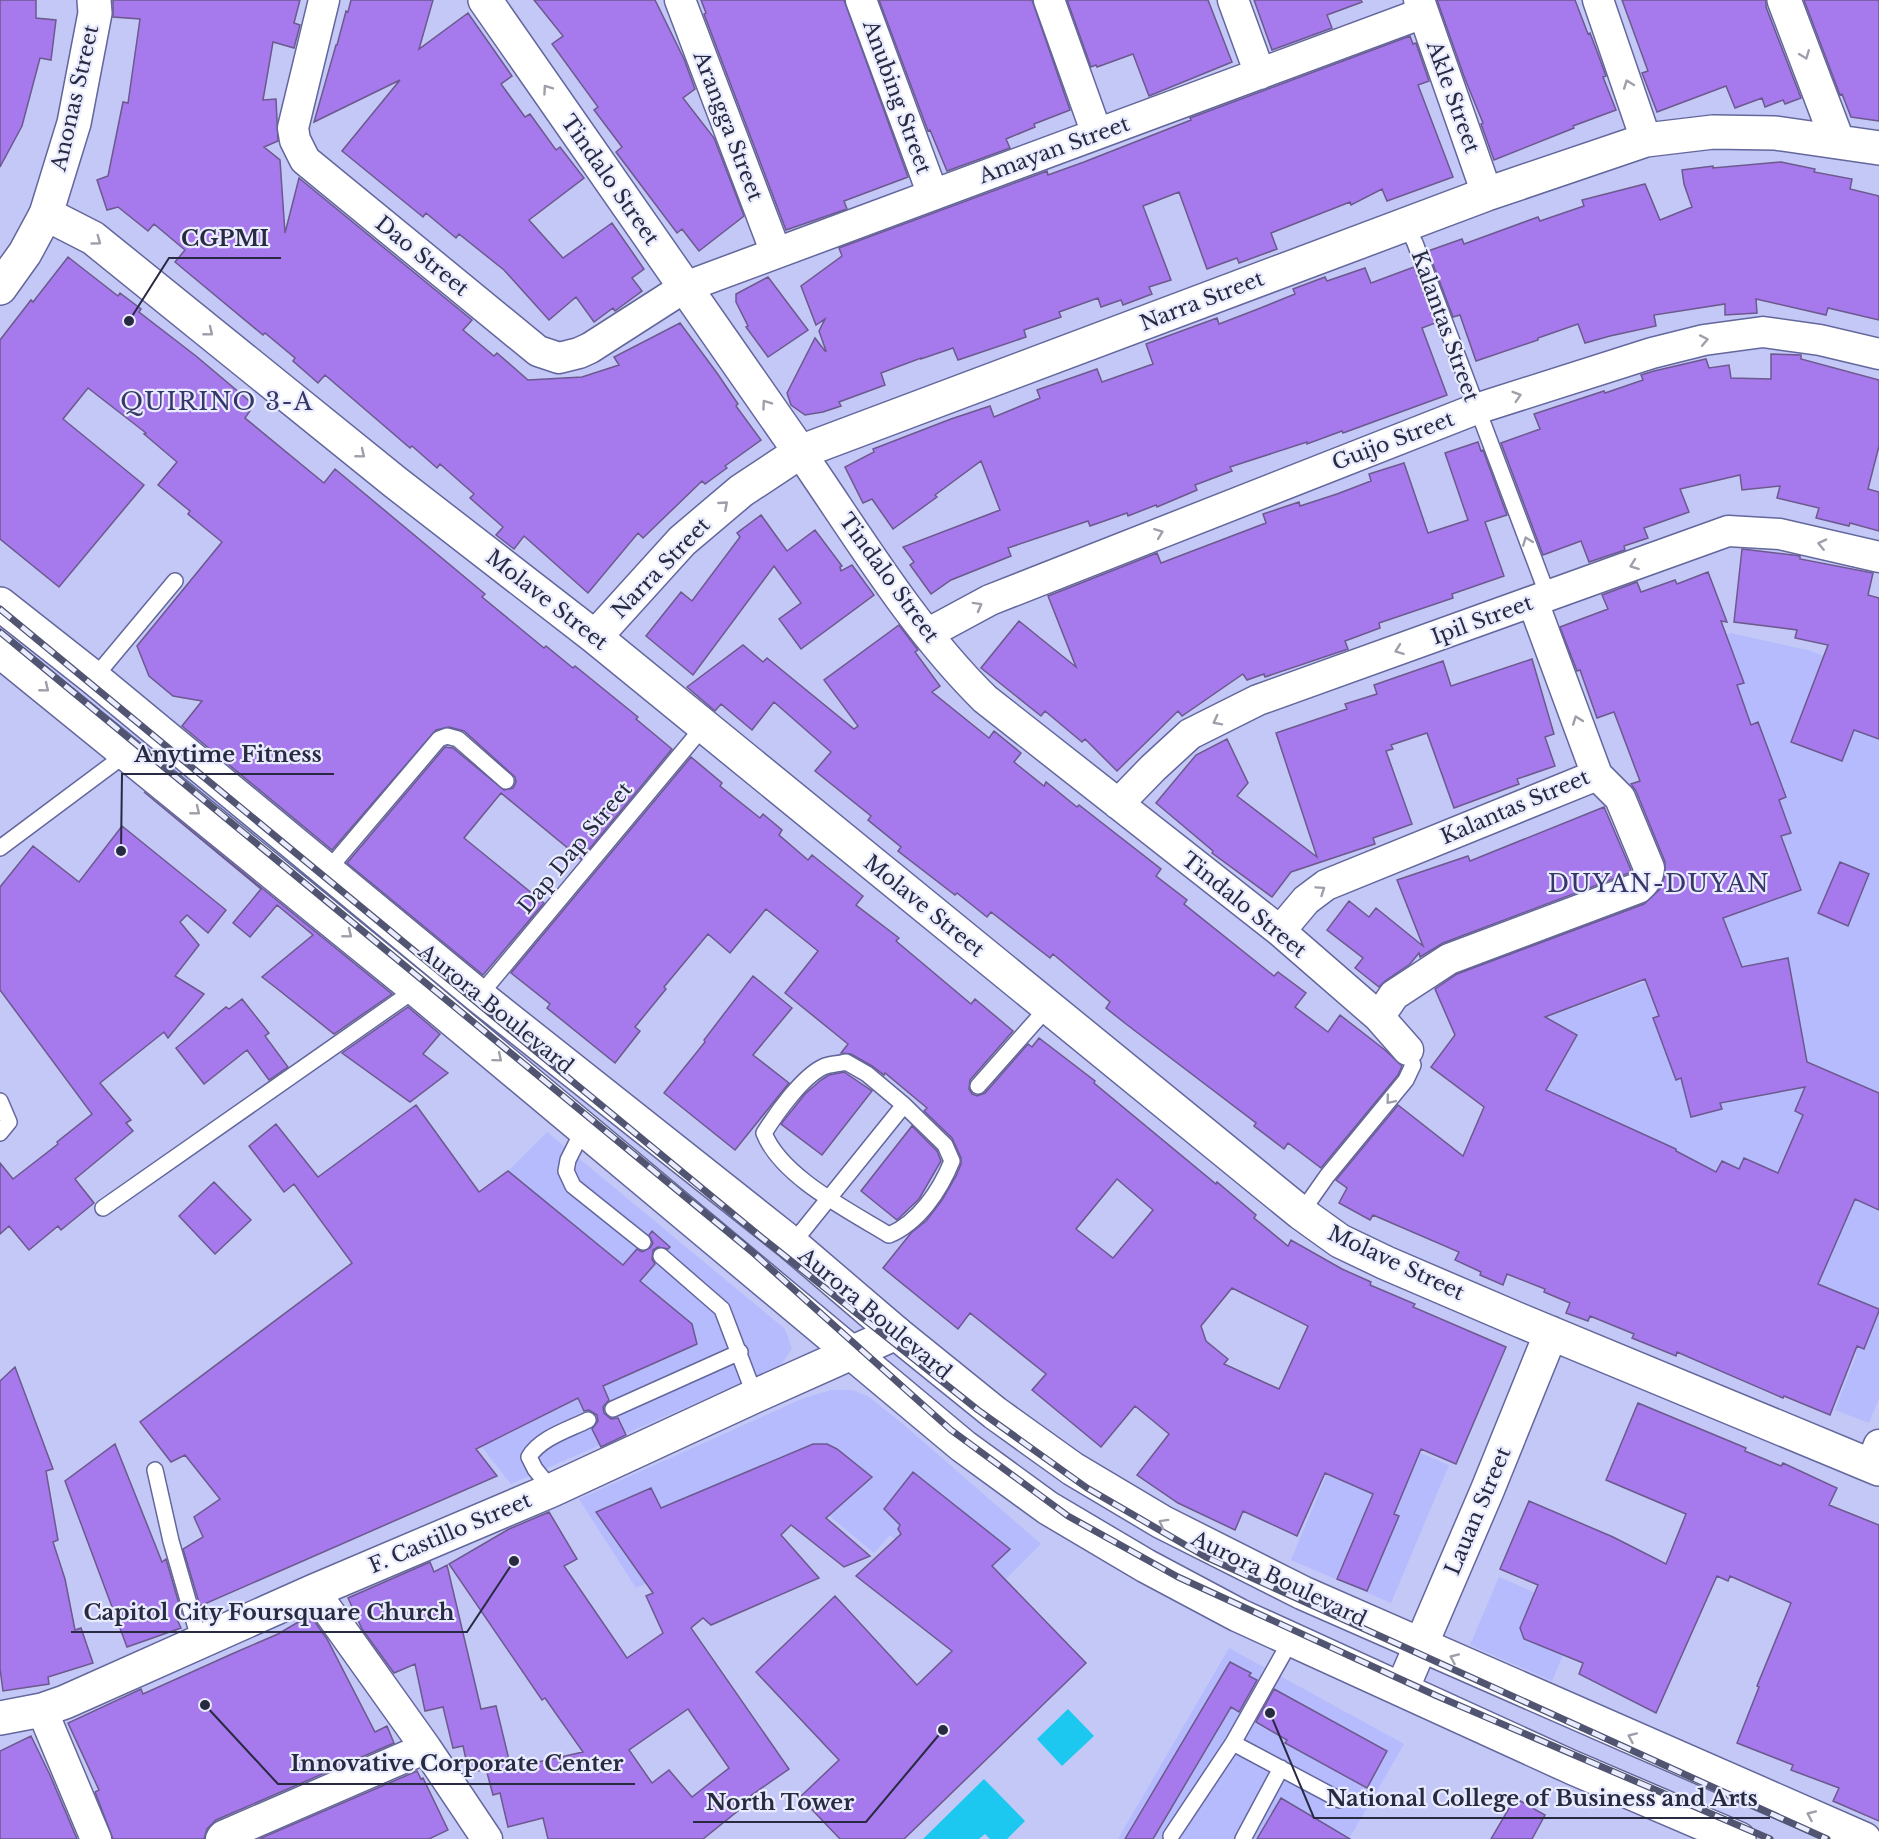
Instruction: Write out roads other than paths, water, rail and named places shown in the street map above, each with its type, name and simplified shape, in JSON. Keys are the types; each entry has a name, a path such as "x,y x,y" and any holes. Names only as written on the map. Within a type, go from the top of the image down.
{"street":[{"name":"Anonas Street","path":"0,288 24,253 46,214 74,123 95,13 94,0"},
{"name":"Dao Street","path":"324,0 293,128 295,140 305,160 538,351 559,358 579,353 685,287"},
{"name":"Tindalo Street","path":"485,0 927,634 964,678 985,699 1280,931 1379,1017 1408,1050"},
{"name":"Arangga Street","path":"680,0 776,253"},
{"name":"Anubing Street","path":"861,0 933,195"},
{"path":"1049,0 1097,134"},
{"path":"1233,0 1260,74"},
{"path":"1598,0 1646,140"},
{"path":"1784,0 1838,142"},
{"name":"Amayan Street","path":"685,287 1260,74 1421,7"},
{"name":"Akle Street","path":"1421,7 1487,194"},
{"name":"Narra Street","path":"595,637 682,541 741,490 800,452 1487,194 1646,140 1723,132 1775,133 1879,148"},
{"name":"Molave Street","path":"46,214 93,238 395,482 595,637 1301,1213 1340,1241 1551,1333 1876,1460"},
{"name":"Guijo Street","path":"927,634 990,600 1476,409 1652,353 1704,340 1763,332 1820,340 1879,354"},
{"name":"Ipil Street","path":"1118,804 1190,734 1258,700 1728,531 1780,534 1879,557"},
{"name":"Kalantas Street","path":"1280,931 1306,900 1326,885 1597,775 1540,599"},
{"name":"Aurora Boulevard","path":"0,604 94,678 479,996 792,1244 896,1333 995,1413 1064,1463 1162,1522 1303,1593 1864,1839"},
{"name":"Aurora Boulevard","path":"0,651 416,989 963,1446 1048,1508 1201,1596 1292,1640 1571,1767 1738,1839"},
{"path":"1379,1017 1394,995 1449,959 1638,888 1645,882 1649,868 1624,805 1616,792 1597,775"},
{"name":"F. Castillo Street","path":"0,1718 42,1710 552,1490 896,1333"},
{"name":"Lauan Street","path":"1402,1689 1551,1333"},
{"path":"314,1591 426,1748 487,1839"},
{"path":"42,1710 96,1839"},
{"path":"221,1839 223,1836 426,1748"}],"lane":[{"name":"Kalantas Street","path":"1406,225 1415,243 1476,409 1540,599"},
{"path":"94,678 175,581"},
{"name":"Dap Dap Street","path":"479,996 704,726"},
{"path":"327,871 439,739 447,736 458,739 506,780"},
{"path":"0,848 126,754"},
{"path":"103,1208 416,989"},
{"path":"978,1086 1048,1006"},
{"path":"1301,1213 1327,1176 1406,1080 1413,1065 1408,1050"},
{"path":"846,1062 867,1074 904,1105 945,1145 952,1161 944,1180 924,1208 903,1229 889,1235 828,1198 792,1171 770,1147 764,1133 778,1111 801,1085 823,1067 846,1062"},
{"path":"0,1101 9,1122 0,1133"},
{"path":"792,1244 904,1105"},
{"path":"583,1130 568,1160 566,1171 573,1186 643,1242"},
{"path":"661,1256 722,1309 755,1396"},
{"path":"613,1409 740,1352"},
{"path":"552,1490 535,1469 529,1457 534,1448 588,1420"},
{"path":"155,1470 171,1540 200,1642"},
{"path":"1171,1836 1233,1743 1292,1640"},
{"path":"1233,1743 1341,1800"},
{"path":"1243,1839 1281,1768"}],"railway":[{"path":"0,609 761,1237 978,1410 1087,1488 1206,1557 1827,1839"},
{"path":"0,632 751,1251 951,1430 1068,1516 1178,1577 1437,1696 1770,1839"}],"place":[{"name":"CGPMI","path":"129,321"},
{"name":"Anytime Fitness","path":"121,851"},
{"name":"Capitol City Foursquare Church","path":"514,1561"},
{"name":"Innovative Corporate Center","path":"205,1705"},
{"name":"National College of Business and Arts","path":"1270,1713"},
{"name":"North Tower","path":"943,1730"}],"district":[{"name":"QUIRINO 3-A","path":"217,402"},
{"name":"DUYAN-DUYAN","path":"1659,884"}]}
